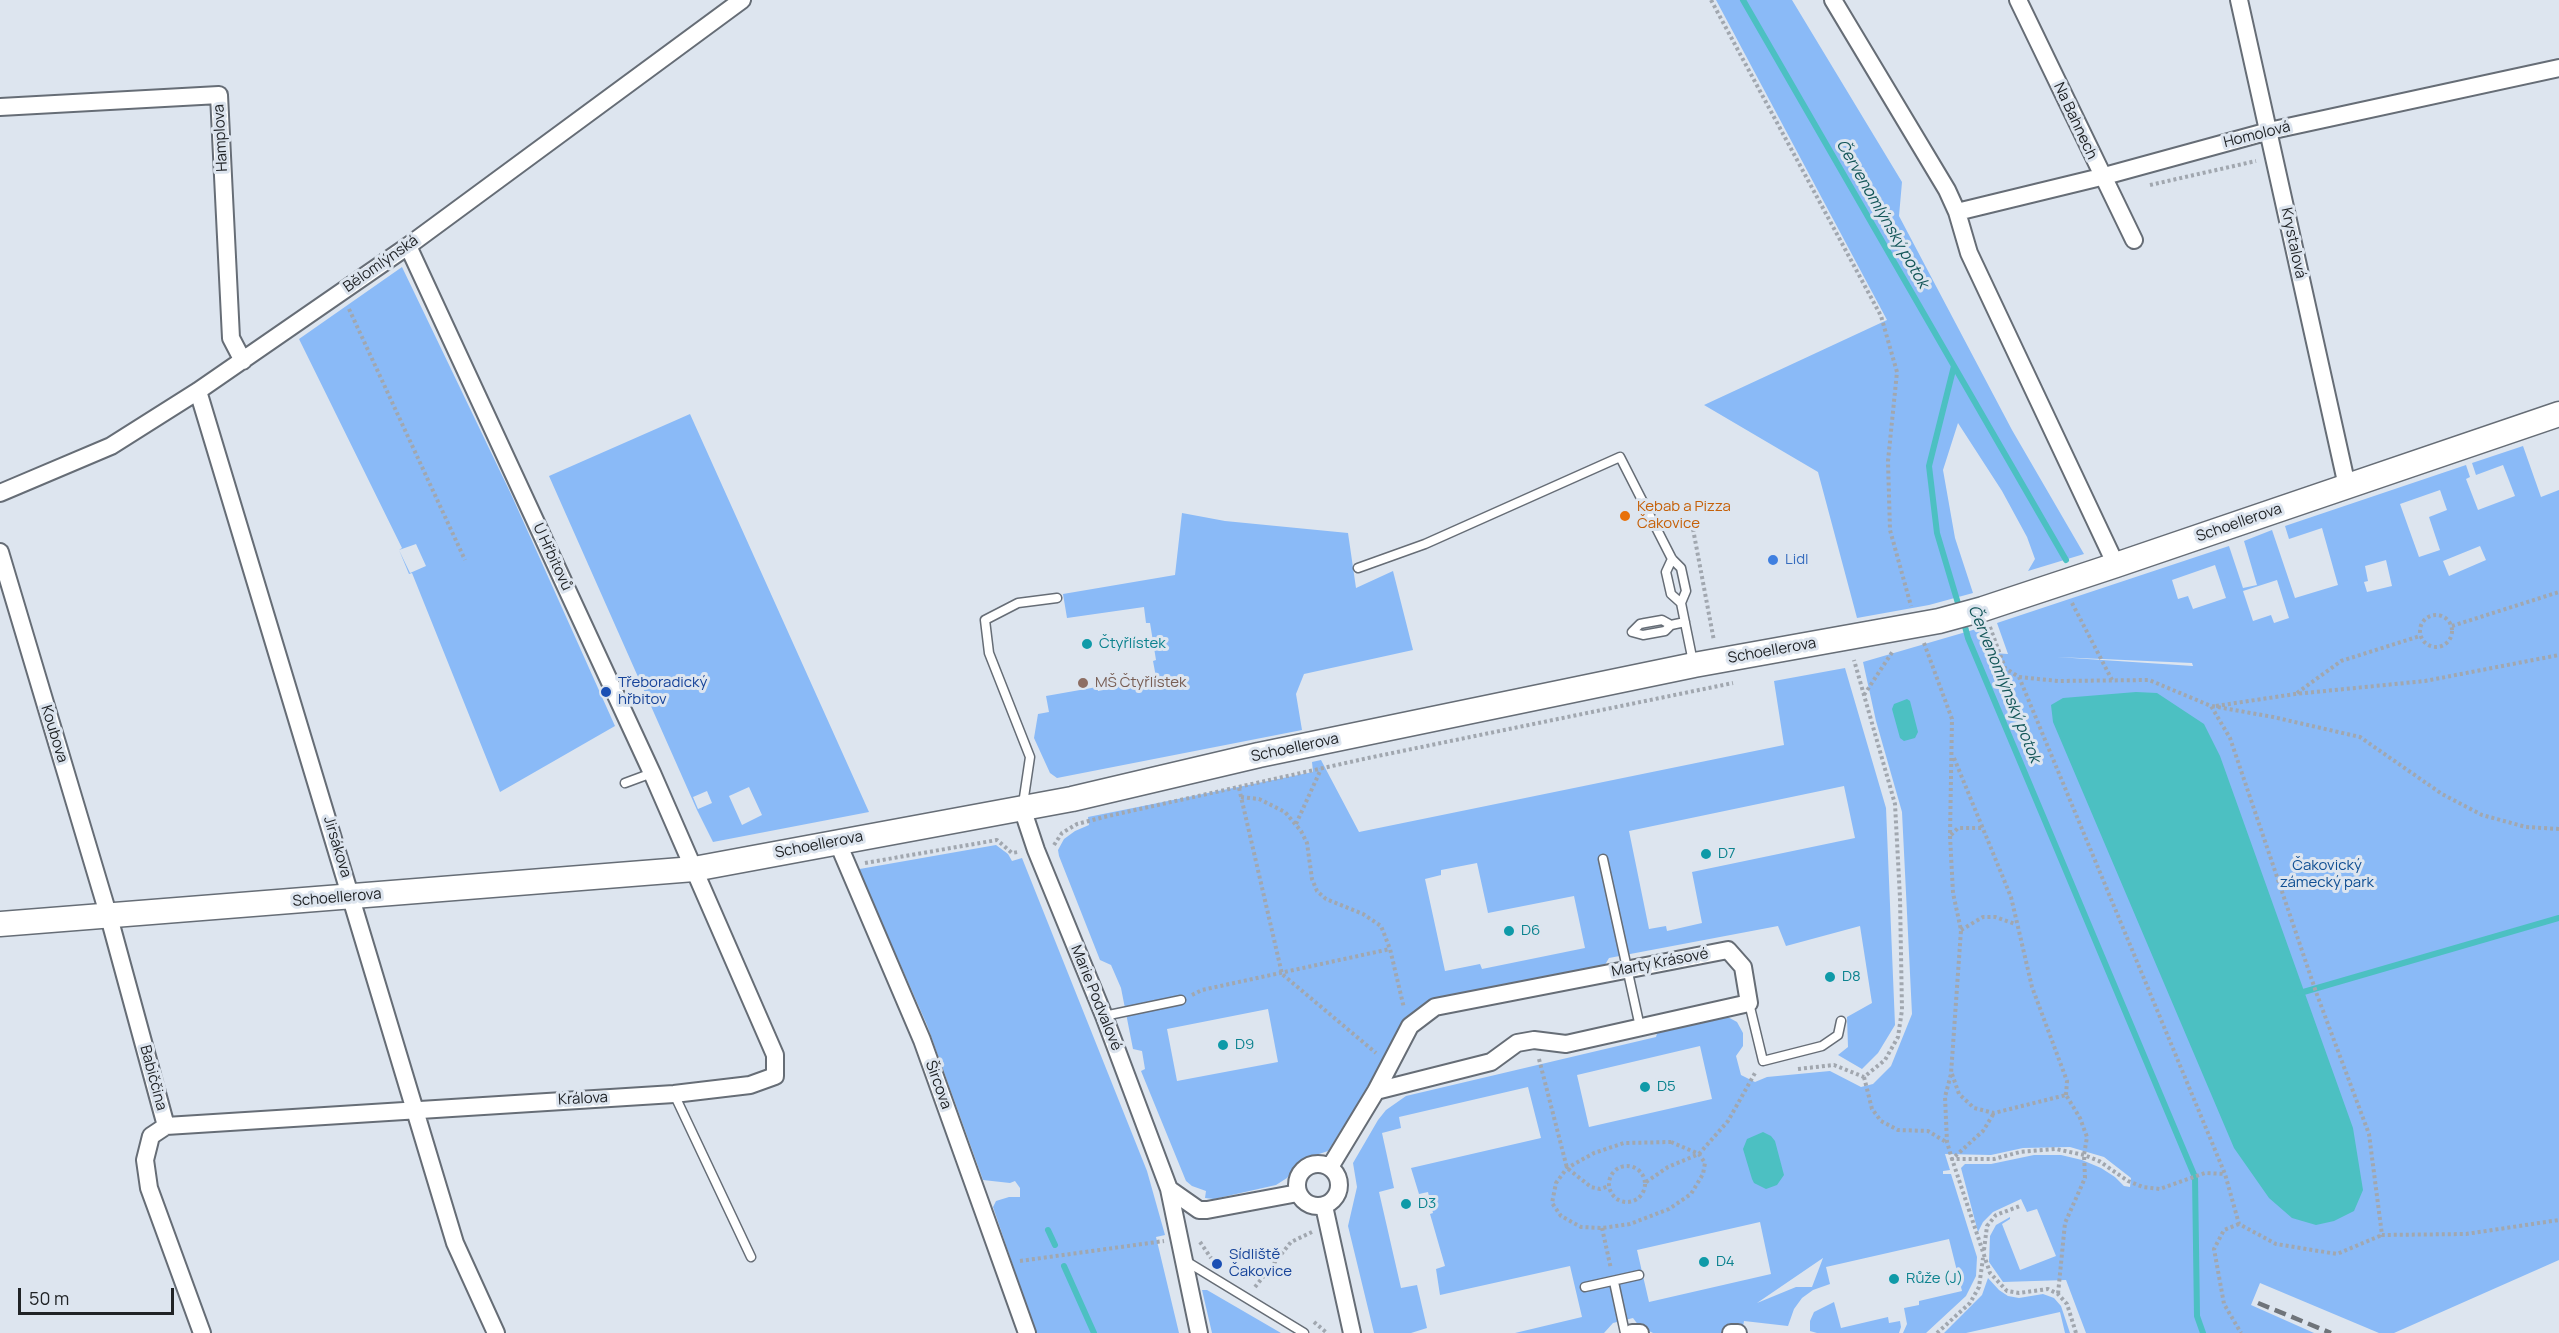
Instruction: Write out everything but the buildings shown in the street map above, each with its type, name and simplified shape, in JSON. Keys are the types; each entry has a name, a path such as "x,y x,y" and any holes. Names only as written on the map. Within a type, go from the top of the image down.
{"street":[{"name":"Bělomlýnská","path":"0,493 111,446 198,391 408,246 742,0"},
{"path":"1833,0 1947,190 1957,212 1969,253 2116,565"},
{"name":"Na Bahnech","path":"2018,0 2133,240"},
{"name":"Krystalová","path":"2239,0 2347,486"},
{"name":"Homolová","path":"1957,212 2101,177 2269,131 2559,68"},
{"name":"Hamplova","path":"0,107 219,95 231,338 243,361"},
{"name":"U Hřbitovů","path":"408,246 652,773 694,869"},
{"name":"Jirsákova","path":"198,391 455,1244 496,1333"},
{"name":"Schoellerova","path":"0,924 694,869 1072,799 1259,755 1694,665 1939,621 1983,609 2116,565 2559,414"},
{"name":"Koubova","path":"0,552 109,917"},
{"name":"Marie Podvalové","path":"1022,808 1036,850 1104,1016 1168,1188 1199,1333"},
{"name":"Šircova","path":"837,841 922,1040 1027,1333"},
{"name":"Králova","path":"166,1126 674,1094 750,1085 775,1076 774,1055 694,869"},
{"name":"Babiččina","path":"109,917 166,1126 151,1136 145,1160 149,1188 202,1333"},
{"name":"Marty Krásové","path":"1330,1167 1377,1091 1410,1026 1435,1007 1728,950 1743,967 1749,1003"},
{"path":"1377,1091 1491,1062 1517,1043 1534,1040 1566,1044 1749,1003"},
{"path":"1317,1164 1330,1167 1338,1178 1339,1192 1336,1198 1324,1206 1309,1205 1298,1193 1298,1180 1304,1169 1317,1164"},
{"path":"1168,1188 1199,1210 1298,1193"},
{"path":"1324,1206 1352,1333"},
{"path":"1632,1333 1640,1333"},
{"path":"1731,1333 1738,1333"}],"lane":[{"path":"1358,568 1425,544 1620,457 1671,559 1681,568 1686,591 1681,603 1694,665"},
{"path":"1671,559 1666,572 1671,594 1681,603"},
{"path":"1022,808 1030,757 988,653 985,620 1018,603 1057,598"},
{"path":"1671,625 1685,622"},
{"path":"625,783 652,773"},
{"path":"1603,859 1640,1027"},
{"path":"1104,1016 1181,1000"},
{"path":"1749,1003 1762,1061 1822,1046 1838,1035 1841,1021"},
{"path":"674,1094 751,1257"},
{"path":"1184,1260 1304,1333"},
{"path":"1585,1287 1639,1275"},
{"path":"1614,1282 1625,1333"}],"path":[{"path":"1711,0 1881,316 1896,372 1888,461 1890,530 1912,610"},
{"path":"2110,194 2255,160 2258,172"},
{"path":"346,303 465,560"},
{"path":"1693,529 1714,641 1720,645"},
{"path":"2452,626 2559,592"},
{"path":"2067,594 2112,680"},
{"path":"1983,609 2005,668 2019,677 2058,681 2148,680 2211,706 2360,737 2442,794 2482,815 2526,827 2559,829"},
{"path":"2435,614 2442,615 2452,626 2453,633 2444,645 2430,646 2420,636 2422,622 2435,614"},
{"path":"2295,694 2341,661 2420,636"},
{"path":"1922,640 1952,719 1950,836 1953,893 1960,930 1951,1074 1945,1097 1947,1142 1990,1273 2007,1291 2019,1293 2048,1289 2058,1294 2067,1304 2076,1333"},
{"path":"1864,695 1895,648"},
{"path":"2211,706 2295,694 2425,681 2559,655"},
{"path":"1843,662 1854,660 1895,804 1900,898 1902,1010 1898,1037 1885,1060 1864,1077"},
{"path":"2019,677 2225,1174 2239,1224 2276,1244 2337,1254 2382,1235 2466,1234 2559,1220"},
{"path":"846,866 997,840 1012,853 1052,848 1062,834 1077,824 1322,768 1734,683"},
{"path":"2211,706 2230,738 2313,985 2369,1134 2382,1235"},
{"path":"1953,755 2010,897 2032,987 2067,1081 2066,1095 2080,1118 2087,1137 2084,1155 2085,1178 2065,1223 2058,1294"},
{"path":"1296,824 1322,768"},
{"path":"1239,788 1282,974 1390,1065"},
{"path":"1241,797 1259,799 1285,812 1296,824 1307,843 1312,879 1317,891 1326,899 1362,914 1381,926 1390,949 1402,1004 1410,1026"},
{"path":"1950,836 1958,828 1983,828"},
{"path":"1960,930 1983,917 1995,917 2015,924"},
{"path":"1181,1000 1202,990 1390,949"},
{"path":"1534,1040 1567,1168 1591,1187 1600,1189 1609,1186"},
{"path":"1646,1182 1668,1167 1700,1154 1728,1121 1762,1061 1775,1072 1834,1065 1864,1077"},
{"path":"1951,1074 1959,1094 1974,1108 1994,1113 2066,1095"},
{"path":"1864,1077 1872,1110 1881,1121 1898,1130 1928,1131 1947,1142"},
{"path":"1952,1159 1983,1131 1994,1113"},
{"path":"1671,1142 1700,1154 1705,1163 1703,1174 1691,1194 1669,1209 1630,1224 1602,1228 1581,1227 1561,1216 1552,1203 1556,1183 1567,1168 1594,1153 1624,1143 1671,1142"},
{"path":"1952,1159 1994,1159 2020,1152 2056,1149 2084,1155 2099,1161 2128,1181 2143,1187 2160,1189 2205,1173 2225,1174"},
{"path":"1631,1166 1641,1172 1646,1182 1643,1194 1635,1201 1623,1202 1613,1197 1609,1186 1611,1175 1620,1167 1631,1166"},
{"path":"1937,1333 1970,1303 1979,1287 1987,1226 1996,1215 2020,1206"},
{"path":"2239,1224 2224,1230 2214,1249 2224,1304 2241,1333"},
{"path":"1255,1287 1291,1242 1313,1231 1330,1227"},
{"path":"1602,1228 1614,1282"},
{"path":"1002,1263 1197,1237 1208,1257 1218,1263"},
{"path":"1246,1281 1265,1292"},
{"path":"1313,1322 1323,1327 1327,1333"}],"green space":[{"path":"1716,0 1792,0 1902,182 1899,216 2012,430 2084,554 2028,571 2035,559 2027,537 2002,491 1958,423 1943,470 1955,538 1973,593 1929,605 1857,618 1818,472 1704,405 1887,320"},
{"path":"402,267 511,494 615,726 500,792 412,573 409,574 399,550 402,548 299,339","holes":["416,544 426,566 410,573 399,550"]},
{"path":"690,414 869,812 713,842 697,810 549,476","holes":["749,787 762,815 742,825 729,796","707,791 712,803 698,809 693,797"]},
{"name":"Čakovický zámecký park","path":"2523,446 2541,497 2559,490 2559,1260 2394,1333 2379,1333 2260,1283 2251,1305 2314,1333 2086,1333 2066,1280 2003,1282 1989,1262 1990,1236 1996,1225 2010,1217 2002,1224 2020,1270 2056,1256 2037,1209 2027,1212 2021,1199 1993,1212 1983,1222 1978,1232 1961,1168 1965,1164 1991,1164 2034,1155 2061,1155 2101,1168 2124,1186 2130,1187 2131,1178 2104,1157 2070,1147 2023,1148 1991,1155 1945,1154 1950,1170 1943,1171 1943,1174 1951,1174 1977,1257 1976,1276 1966,1296 1926,1333 1903,1333 1907,1324 1904,1308 1919,1305 1919,1301 1962,1291 1949,1239 1826,1267 1830,1284 1813,1290 1802,1298 1794,1309 1788,1326 1744,1321 1743,1327 1724,1328 1724,1333 1653,1333 1639,1326 1633,1318 1613,1323 1604,1333 1515,1333 1582,1317 1570,1266 1440,1295 1436,1269 1445,1266 1430,1214 1433,1213 1428,1192 1419,1194 1411,1168 1541,1138 1528,1087 1399,1117 1401,1128 1382,1133 1394,1188 1379,1192 1401,1288 1417,1285 1427,1328 1411,1333 1374,1333 1348,1226 1357,1187 1353,1163 1378,1120 1386,1110 1406,1096 1656,1037 1658,1030 1726,1016 1737,1022 1743,1033 1743,1046 1736,1056 1741,1075 1755,1082 1767,1077 1830,1071 1861,1087 1873,1084 1891,1066 1912,1014 1902,812 1876,721 1863,662 1983,627 1992,653 2008,654 1997,623 2229,546 2243,588 2257,585 2244,541 2272,530 2295,598 2338,585 2322,528 2289,539 2285,526 2466,465 2470,477 2466,479 2478,510 2515,496 2503,465 2476,475 2472,463","holes":["2440,490 2447,510 2429,517 2440,550 2419,557 2400,504","2480,546 2486,560 2449,576 2443,561","2386,560 2392,586 2367,592 2364,582 2368,581 2365,566","2215,565 2226,598 2193,609 2188,596 2178,599 2172,580","2277,580 2289,618 2274,623 2271,615 2253,621 2243,591","2057,657 2192,663 2193,666","1700,1046 1712,1099 1589,1127 1577,1075","1760,1222 1771,1274 1649,1302 1637,1250","1823,1258 1812,1287 1796,1287 1757,1303"]},
{"path":"1182,513 1225,521 1348,533 1356,588 1393,571 1413,650 1304,674 1296,694 1302,730 1057,778 1050,773 1034,738 1038,714 1049,712 1046,696 1097,687 1098,691 1114,688 1114,685 1146,682 1146,679 1156,677 1153,661 1156,660 1150,623 1146,623 1144,607 1067,618 1063,594 1175,575"},
{"path":"1845,668 1886,808 1895,1025 1878,1053 1862,1069 1838,1055 1848,1047 1847,1017 1872,1003 1860,926 1786,946 1778,926 1609,958 1603,968 1412,1017 1328,1151 1304,1159 1287,1178 1276,1185 1214,1199 1205,1198 1206,1191 1186,1181 1141,1071 1145,1069 1142,1051 1133,1049 1121,988 1111,965 1100,960 1059,856 1058,850 1064,839 1089,825 1088,817 1313,772 1312,762 1321,760 1359,832 1784,745 1774,681","holes":["1844,786 1855,838 1692,872 1702,923 1667,931 1666,926 1649,929 1629,831","1477,863 1488,913 1574,896 1585,948 1482,969 1480,964 1445,971 1425,879 1441,875 1441,870","1268,1009 1278,1062 1177,1081 1167,1029"]},
{"path":"996,845 1008,854 1012,861 1022,858 1147,1171 1165,1235 1156,1237 1179,1333 1036,1333 993,1207 996,1201 1009,1197 1020,1197 1020,1188 1015,1181 1010,1183 983,1180 927,1025 868,891 854,870"},
{"path":"1988,1278 2008,1296 2019,1298 2043,1294 2054,1298 2061,1306 2070,1333 2065,1333 2060,1312 1966,1333 1944,1333 1982,1295"},
{"path":"1202,1290 1207,1290 1281,1333 1212,1333"},
{"path":"1834,1302 1841,1328 1888,1317 1889,1323 1900,1321 1899,1333 1817,1333 1810,1331 1810,1321 1814,1312"}],"shaded area":[{"path":"2136,692 2157,693 2204,724 2220,756 2353,1128 2363,1190 2354,1211 2334,1221 2316,1225 2292,1218 2269,1198 2234,1148 2053,722 2051,705 2063,698"},
{"path":"1907,699 1910,701 1918,732 1915,738 1904,741 1900,738 1892,709 1894,704"},
{"path":"1763,1132 1775,1141 1784,1175 1777,1185 1766,1189 1754,1183 1743,1149 1747,1139"}],"waterway":[{"name":"Červenomlýnský potok","path":"1743,0 1954,366 1929,466 1937,533 1960,610"},
{"path":"1954,366 2066,560"},
{"name":"Červenomlýnský potok","path":"1963,619 1968,638 2195,1177 2197,1316 2203,1333"},
{"path":"2298,992 2559,918"},
{"path":"1048,1230 1055,1245"},
{"path":"1064,1266 1094,1333"}],"railway":[{"path":"2258,1303 2331,1333"}],"place":[{"name":"Kebab a Pizza Čakovice","path":"1625,516"},
{"name":"Lidl","path":"1773,560"},
{"name":"Čtyřlístek","path":"1087,644"},
{"name":"MŠ Čtyřlístek","path":"1083,683"},
{"name":"Třeboradický hřbitov","path":"606,692"},
{"name":"D7","path":"1706,854"},
{"name":"D6","path":"1509,931"},
{"name":"D8","path":"1830,977"},
{"name":"D9","path":"1223,1045"},
{"name":"D5","path":"1645,1087"},
{"name":"D3","path":"1406,1204"},
{"name":"D4","path":"1704,1262"},
{"name":"Sídliště Čakovice","path":"1217,1264"},
{"name":"Růže (J)","path":"1894,1279"}]}
